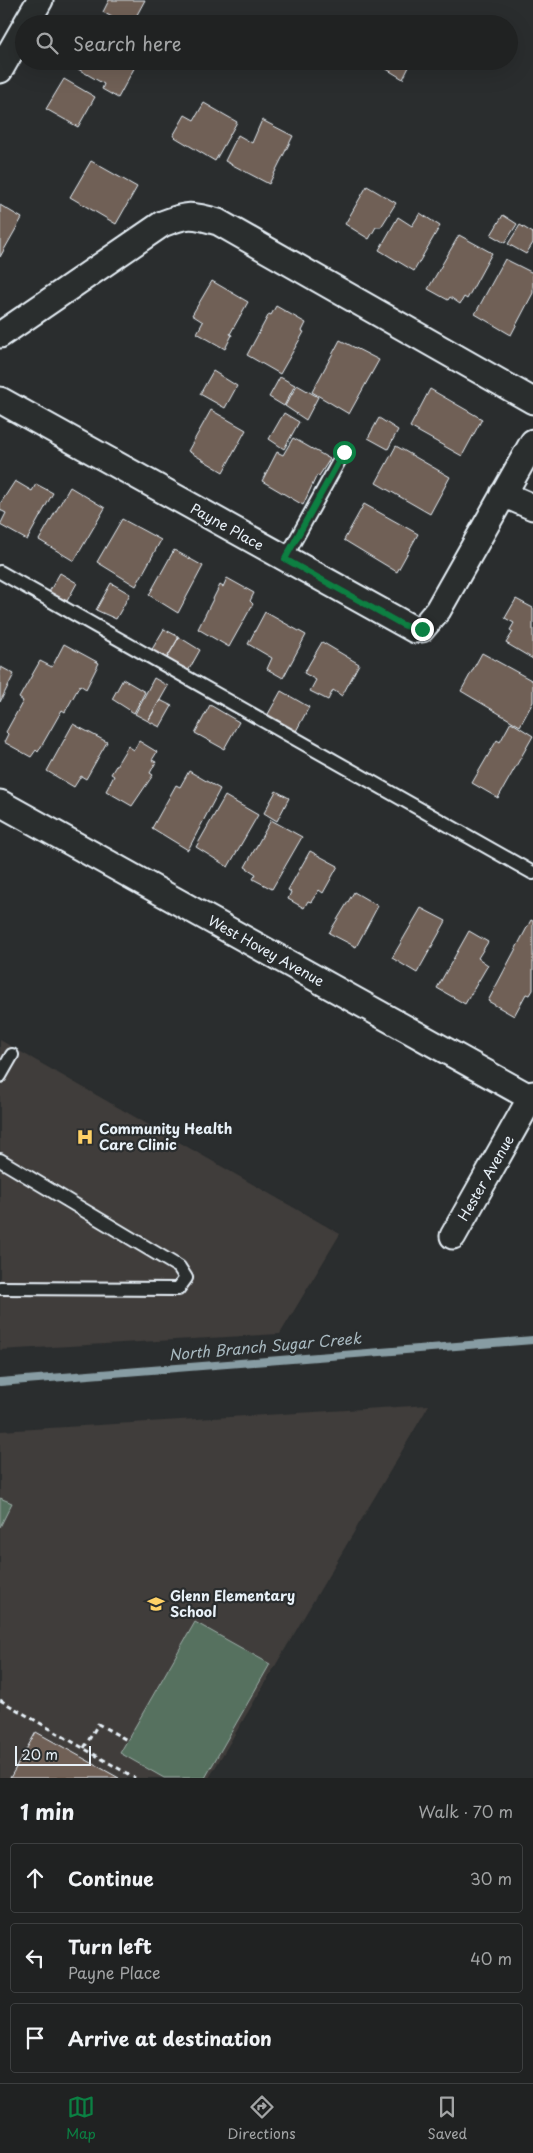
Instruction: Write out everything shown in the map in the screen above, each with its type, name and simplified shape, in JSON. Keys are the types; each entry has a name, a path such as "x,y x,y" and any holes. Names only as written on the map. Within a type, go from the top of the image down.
{"street":[{"path":"31,15 40,0"},
{"path":"0,70 15,44"},
{"path":"0,335 162,224 186,215 195,215 218,222 533,401"},
{"name":"Payne Place","path":"0,400 401,624 415,630 422,629 438,610 533,442"},
{"path":"504,494 533,508"},
{"name":"West Hovey Avenue","path":"0,802 532,1097"},
{"name":"Hester Avenue","path":"453,1236 532,1097"}],"lane":[{"path":"285,559 344,452"},
{"path":"0,572 533,873"},
{"path":"0,1076 12,1056"},
{"path":"0,1160 179,1267 186,1278 178,1290 0,1288"}],"path":[{"path":"0,1700 135,1778"},
{"path":"84,1748 98,1724 127,1740"}],"shaded area":[{"name":"Community Health Care Clinic","path":"0,1040 340,1234 280,1334 0,1350"},
{"name":"Glenn Elementary School","path":"429,1405 209,1778 0,1778 0,1431"}],"green space":[{"path":"0,1498 12,1503 0,1527"},
{"path":"195,1622 270,1664 205,1778 164,1778 120,1753"}],"building":[{"path":"109,0 145,0 137,15 108,15 103,12"},
{"path":"80,70 133,70 118,98 102,89 104,84"},
{"path":"388,70 408,70 403,79"},
{"path":"64,79 95,97 78,127 46,109"},
{"path":"204,103 237,122 215,161 173,136 185,115 194,120"},
{"path":"262,120 293,136 269,184 225,161 238,135 252,143"},
{"path":"91,161 137,187 116,224 70,197"},
{"path":"367,186 396,203 381,227 376,227 369,239 345,224"},
{"path":"0,205 22,218 0,257"},
{"path":"420,213 440,226 414,271 379,250 398,217 412,226"},
{"path":"503,215 517,224 505,243 491,235"},
{"path":"520,225 533,233 533,243 526,254 508,244"},
{"path":"459,235 492,253 467,299 464,297 460,304 450,297 448,300 428,289"},
{"path":"505,259 533,273 533,293 511,335 475,314"},
{"path":"212,281 248,302 230,334 232,335 225,349 197,333 203,322 192,315"},
{"path":"276,306 306,323 302,331 304,332 280,374 247,355 269,314 271,315"},
{"path":"340,340 379,360 349,414 312,392"},
{"path":"213,371 237,386 225,408 200,394"},
{"path":"280,377 295,385 284,406 269,397"},
{"path":"297,385 318,397 306,420 285,406"},
{"path":"430,389 482,419 462,456 410,427"},
{"path":"211,410 246,430 223,472 188,451"},
{"path":"284,413 299,422 284,449 269,439"},
{"path":"379,418 398,430 388,449 368,438"},
{"path":"293,438 330,459 319,476 317,475 303,505 262,481 277,452 283,455"},
{"path":"396,446 450,477 430,514 376,483"},
{"path":"15,481 32,491 36,484 53,493 27,540 0,525 6,513 0,510 0,504"},
{"path":"70,487 105,508 74,561 39,540"},
{"path":"364,504 418,534 397,572 344,540"},
{"path":"122,519 161,540 136,586 97,562"},
{"path":"174,550 203,566 178,613 149,595"},
{"path":"60,573 77,583 67,601 49,592"},
{"path":"227,578 254,593 250,601 253,604 229,647 198,629 220,585 223,587"},
{"path":"111,583 130,594 116,619 96,610"},
{"path":"516,599 533,608 533,659 506,643 513,632 510,630 514,623 505,618"},
{"path":"265,612 306,635 283,678 267,669 272,658 248,644"},
{"path":"164,629 179,637 166,660 151,651"},
{"path":"179,637 200,650 187,673 165,661"},
{"path":"322,642 359,664 342,696 333,690 328,700 310,691 316,680 304,673"},
{"path":"64,644 99,663 86,689 80,685 65,712 62,710 38,752 36,750 31,757 4,742 8,734 6,732 23,701 19,698 40,661 52,667"},
{"path":"482,653 533,681 533,702 520,726 461,691"},
{"path":"1,667 14,674 0,702 0,669"},
{"path":"154,678 168,686 148,721 135,714"},
{"path":"123,679 145,692 134,713 112,699"},
{"path":"281,691 309,707 295,733 267,716"},
{"path":"160,700 172,706 160,727 148,721"},
{"path":"210,705 239,722 224,749 195,733"},
{"path":"511,722 533,736 498,798 472,783 497,740 500,742"},
{"path":"73,724 107,742 86,779 81,776 74,787 47,771"},
{"path":"139,741 157,752 152,760 156,762 150,773 153,775 132,806 106,791 114,776 111,774 128,746 134,750"},
{"path":"189,771 220,789 188,850 152,828 176,785 180,787"},
{"path":"276,791 289,798 277,821 264,813"},
{"path":"225,796 258,815 228,867 196,847"},
{"path":"271,820 302,837 272,889 253,879 256,874 245,867"},
{"path":"310,851 338,866 323,893 319,890 311,902 308,901 304,908 288,899 291,892 288,890"},
{"path":"354,892 378,906 356,947 329,933"},
{"path":"421,908 446,921 417,973 392,958"},
{"path":"531,920 533,921 533,990 530,995 526,994 514,1016 488,1001"},
{"path":"469,931 488,942 478,958 488,965 465,1004 437,988"},
{"path":"36,1732 119,1778 10,1778"}],"waterway":[{"name":"North Branch Sugar Creek","path":"0,1382 533,1340"}],"place":[{"name":"Community Health Care Clinic","path":"85,1137"},
{"name":"Glenn Elementary School","path":"156,1604"}],"route":[{"path":"344,452 285,559 401,624 415,630 422,629"}]}
